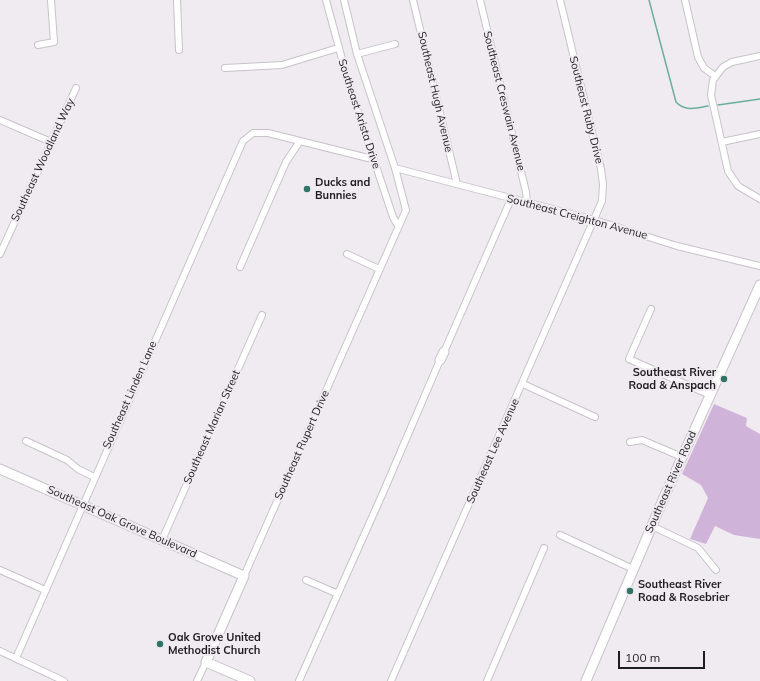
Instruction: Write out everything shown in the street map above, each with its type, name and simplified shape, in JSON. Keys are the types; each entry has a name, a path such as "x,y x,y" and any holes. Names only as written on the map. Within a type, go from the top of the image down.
{"street":[{"path":"38,45 54,42 51,0"},
{"path":"177,0 179,50"},
{"name":"Southeast Arista Drive","path":"326,0 338,48 372,157 393,217 398,226"},
{"name":"Southeast Arista Drive","path":"344,0 357,54 395,168 406,210"},
{"name":"Southeast Hugh Avenue","path":"413,0 457,184"},
{"name":"Southeast Creswain Avenue","path":"480,0 526,192 527,203"},
{"name":"Southeast Ruby Drive","path":"560,0 601,169 603,192 600,209 595,220"},
{"path":"685,0 698,57 704,68 715,76"},
{"path":"357,54 395,44"},
{"path":"225,68 282,65 338,48"},
{"path":"760,56 726,64 715,76 712,84 711,95 727,166 733,179 744,191 760,199"},
{"name":"Southeast Woodland Way","path":"0,254 76,88"},
{"path":"0,120 50,142"},
{"name":"Southeast Linden Lane","path":"16,658 94,477 243,141 249,135 262,132 300,141"},
{"path":"722,142 760,134"},
{"path":"240,267 286,162 300,141 368,158 372,157"},
{"name":"Southeast Creighton Avenue","path":"395,168 595,220 677,246 760,266"},
{"path":"298,681 338,594 512,199"},
{"name":"Southeast Rupert Drive","path":"197,681 406,210"},
{"name":"Southeast Lee Avenue","path":"391,681 595,220"},
{"path":"347,254 379,269"},
{"name":"Southeast River Road","path":"586,681 682,457 760,285"},
{"path":"651,310 629,359 710,395"},
{"name":"Southeast Marian Street","path":"162,540 262,315"},
{"path":"523,384 595,417"},
{"path":"630,442 642,440 682,457"},
{"path":"26,442 67,460 78,469 94,477"},
{"name":"Southeast Oak Grove Boulevard","path":"0,469 244,576"},
{"path":"652,526 698,548 716,570"},
{"path":"560,535 633,569"},
{"path":"487,681 544,548"},
{"path":"0,570 45,590"},
{"path":"306,580 338,594"},
{"path":"0,651 64,680"},
{"path":"206,662 250,681"}],"shaded area":[{"path":"714,404 747,418 746,426 760,434 760,539 734,535 715,526 706,544 690,539 708,498 701,485 682,474"}],"waterway":[{"path":"649,0 676,102 687,108 708,106"},
{"path":"718,105 760,99"}],"place":[{"name":"Ducks and Bunnies","path":"307,189"},
{"name":"Southeast River Road & Anspach","path":"724,379"},
{"name":"Southeast River Road & Rosebrier","path":"630,591"},
{"name":"Oak Grove United Methodist Church","path":"160,644"}]}
